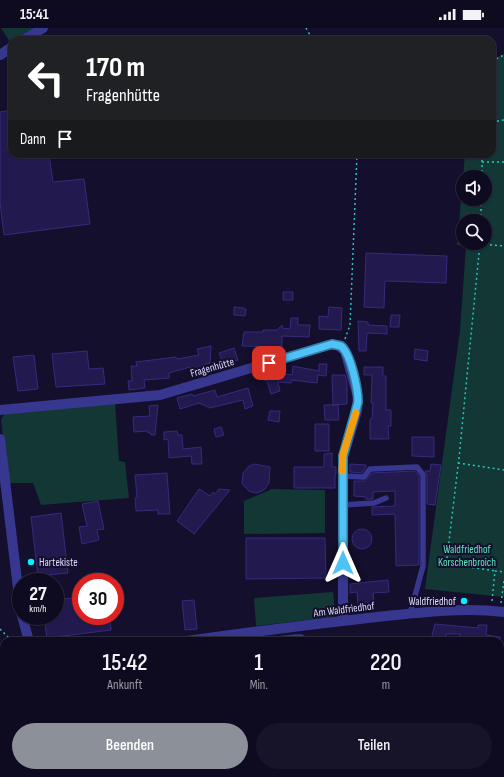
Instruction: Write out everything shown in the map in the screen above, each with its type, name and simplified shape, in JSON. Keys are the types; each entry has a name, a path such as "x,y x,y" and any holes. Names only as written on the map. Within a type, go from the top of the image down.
{"street":[{"path":"29,36 42,28"},
{"name":"Fragenhütte","path":"0,410 160,395 329,345 335,344 341,346"},
{"path":"341,346 348,358 358,392 358,402 343,456 343,621"},
{"path":"0,439 3,491 15,573"},
{"name":"Am Waldfriedhof","path":"218,637 343,621 452,610 498,612"},
{"path":"24,625 29,637"}],"lane":[{"path":"342,472 364,477 370,469 417,467 423,475 423,566 410,614"},
{"path":"342,505 374,503 386,498"}],"path":[{"path":"341,346 347,336 350,325 357,158"},
{"path":"482,158 482,170"},
{"path":"482,162 504,162"},
{"path":"492,244 504,246"},
{"path":"479,250 448,559 455,565 504,572"},
{"path":"458,463 504,470"},
{"path":"495,571 498,612"},
{"path":"498,612 504,581"},
{"path":"0,629 8,637"}],"green space":[{"path":"1,28 33,28 20,36 8,36 8,39"},
{"name":"Waldfriedhof Korschenbroich","path":"504,54 504,597 425,589 460,330 466,250 492,250 492,214 460,214 460,206 492,206 492,170 464,170 465,158 496,158 496,58"},
{"path":"115,402 119,461 125,462 129,498 41,505 33,483 8,483 1,420 5,412"},
{"path":"272,489 325,490 325,533 244,534 244,501"},
{"path":"333,592 335,611 333,617 256,626 254,598"}],"building":[{"path":"8,111 8,158 50,158 53,182 84,179 90,224 4,235 0,203 0,112"},
{"path":"366,253 447,256 446,283 385,281 384,308 364,307"},
{"path":"283,292 293,292 293,300 283,300"},
{"path":"234,307 246,309 245,316 234,315"},
{"path":"329,307 342,308 341,330 319,329 319,316 328,317"},
{"path":"391,315 400,315 399,327 390,327"},
{"path":"291,318 298,318 298,325 310,325 309,337 282,336 282,347 242,346 244,332 277,330 282,325 282,328 290,329"},
{"path":"358,321 368,322 368,325 387,326 387,334 367,333 366,351 359,351"},
{"path":"211,346 210,363 202,365 204,372 193,375 190,367 169,373 169,378 144,380 145,388 129,390 128,381 132,381 131,366 137,366 136,362 176,357 177,359 199,355 197,349"},
{"path":"234,348 238,360 223,364 219,353"},
{"path":"415,349 428,351 427,361 414,359"},
{"path":"87,351 89,369 103,368 105,384 56,387 52,354"},
{"path":"34,355 38,389 18,391 13,357"},
{"path":"319,364 327,364 326,376 318,375 317,383 292,380 291,383 278,382 280,391 271,394 267,381 264,380 285,374 292,375 293,366 319,371"},
{"path":"364,367 383,367 383,376 386,376 386,410 391,410 391,426 388,426 389,439 370,439 370,419 372,419 373,403 371,403 372,375 364,375"},
{"path":"332,375 345,375 347,383 347,404 333,405"},
{"path":"248,388 253,406 245,409 243,400 210,408 199,403 180,409 177,398 192,394 193,396 215,390 217,397"},
{"path":"158,405 155,435 151,435 148,431 134,432 133,417 150,416 149,406"},
{"path":"324,405 338,405 339,420 325,420"},
{"path":"270,411 280,411 279,422 268,420"},
{"path":"315,424 329,424 329,451 315,451"},
{"path":"221,427 224,435 216,437 214,429"},
{"path":"177,431 178,435 182,435 183,449 201,447 202,464 192,464 191,456 169,458 168,439 164,440 164,432"},
{"path":"412,437 434,437 434,457 412,456"},
{"path":"332,453 332,467 336,467 335,488 294,488 294,467 324,467 324,454"},
{"path":"254,464 270,467 269,483 265,489 256,493 249,491 242,484 243,473 248,467"},
{"path":"350,464 366,465 366,467 362,473 350,472"},
{"path":"431,464 441,465 435,505 427,504 427,475 425,471 430,471"},
{"path":"415,471 419,476 419,565 396,566 395,514 372,515 372,507 395,506 395,491 373,492 373,499 366,499 366,497 354,496 354,481 365,481 372,473"},
{"path":"167,473 170,514 158,514 158,510 136,511 135,498 137,497 135,475"},
{"path":"199,489 210,496 213,492 215,494 219,489 230,490 194,534 177,521"},
{"path":"98,501 104,529 97,530 99,540 82,544 79,527 87,526 82,504"},
{"path":"61,513 68,573 38,573 31,517"},
{"path":"362,529 369,532 372,539 369,546 362,549 355,546 352,539 355,532"},
{"path":"246,538 325,538 326,578 246,579"},
{"path":"388,580 389,592 373,593 374,603 358,604 357,592 350,593 350,584"},
{"path":"72,598 72,625 111,625 111,630 47,637 45,625 64,625 64,599"},
{"path":"194,600 197,629 185,630 182,601"},
{"path":"435,624 478,628 478,625 487,625 486,635 500,637 460,637 460,634 446,634 446,637 433,637 432,635"}],"slow traffic":[{"path":"342,471 343,454 356,413"}],"place":[{"name":"Hartekiste","path":"31,562"},
{"name":"Waldfriedhof","path":"464,601"}],"route":[{"path":"269,363 332,344 344,348 347,354 358,392 358,406 343,456 343,563"}]}
